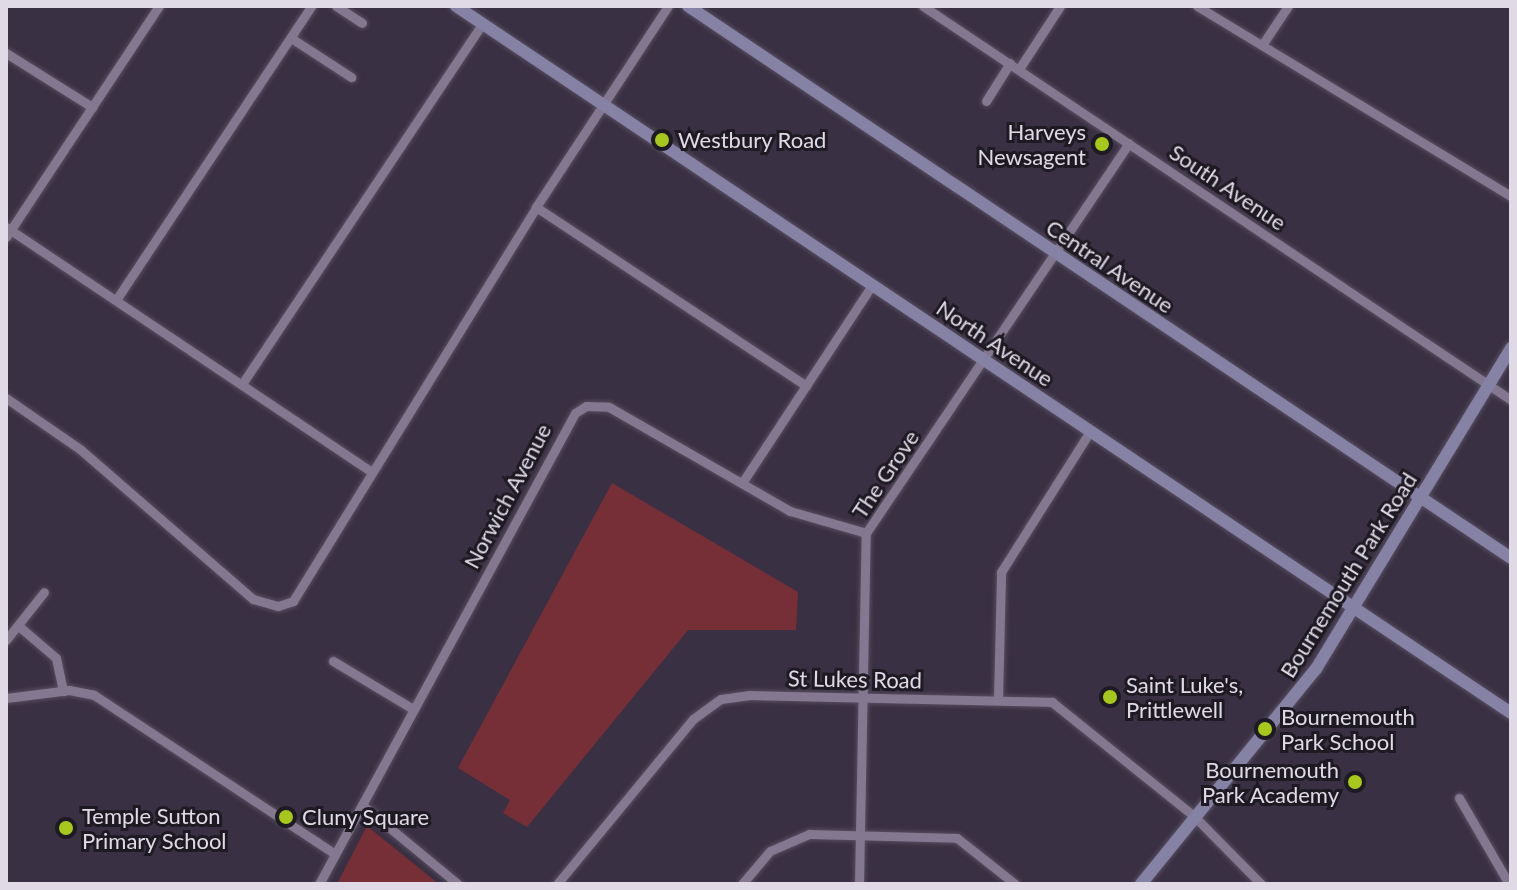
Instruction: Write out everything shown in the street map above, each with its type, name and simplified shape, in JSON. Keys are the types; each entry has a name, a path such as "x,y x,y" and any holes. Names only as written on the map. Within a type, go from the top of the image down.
{"street":[{"path":"159,6 7,231 116,300 370,471"},
{"path":"116,300 311,6"},
{"path":"336,6 362,23"},
{"name":"North Avenue","path":"456,6 1511,713"},
{"path":"6,398 81,450 253,599 278,606 301,594 370,471 536,207 668,6"},
{"name":"Central Avenue","path":"688,6 1511,558"},
{"name":"South Avenue","path":"923,6 1511,400"},
{"path":"986,101 1060,6"},
{"path":"1197,6 1511,196"},
{"path":"1262,45 1288,6"},
{"path":"242,384 482,24"},
{"path":"291,38 351,77"},
{"path":"6,53 92,107"},
{"name":"The Grove","path":"859,884 866,533 1129,143"},
{"path":"536,207 806,386"},
{"path":"742,483 872,285"},
{"name":"Bournemouth Park Road","path":"1141,884 1313,674 1511,348"},
{"name":"Norwich Avenue","path":"319,884 575,413 586,406 609,407 802,516 866,533"},
{"path":"998,699 1001,572 1090,431"},
{"path":"6,640 21,628 44,592"},
{"path":"21,628 56,658 63,691"},
{"path":"333,661 413,709"},
{"path":"6,698 63,691 94,695 334,853"},
{"name":"St Lukes Road","path":"557,884 693,719 712,703 750,695 1044,700 1065,709 1195,817 1261,884"},
{"path":"1459,798 1509,884"},
{"path":"362,805 458,884"},
{"path":"742,884 786,840 809,834 957,838 1015,884"},
{"path":"1245,884 1253,874"}],"shaded area":[{"path":"612,483 798,592 796,630 688,630 527,827 503,813 510,800 458,768"},
{"path":"367,826 439,884 337,884"}],"place":[{"name":"Westbury Road","path":"662,140"},
{"name":"Harveys Newsagent","path":"1102,144"},
{"name":"Saint Luke's, Prittlewell","path":"1110,697"},
{"name":"Bournemouth Park School","path":"1265,729"},
{"name":"Bournemouth Park Academy","path":"1355,782"},
{"name":"Cluny Square","path":"286,817"},
{"name":"Temple Sutton Primary School","path":"66,828"}]}
